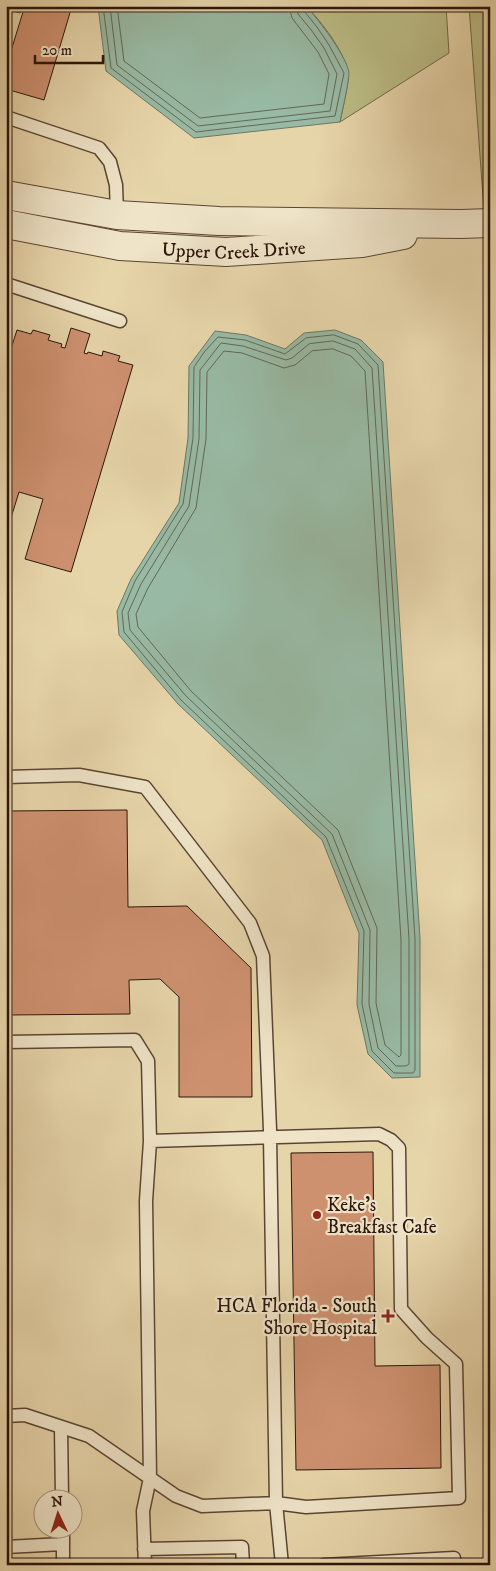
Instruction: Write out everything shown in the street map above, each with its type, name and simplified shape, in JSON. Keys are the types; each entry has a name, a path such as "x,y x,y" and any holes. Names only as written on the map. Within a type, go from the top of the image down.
{"street":[{"name":"Upper Creek Drive","path":"10,214 116,215 219,221 490,223"},
{"name":"Upper Creek Drive","path":"10,214 120,246 226,252 362,243 460,224"}],"lane":[{"path":"6,118 98,148 110,162 116,185 116,215"},
{"path":"6,284 120,322"},
{"path":"6,777 79,775 145,787 250,923 263,956 270,1136 276,1503 282,1565"},
{"path":"6,1042 135,1040 148,1061 150,1141 146,1201 150,1478 143,1511 145,1565"},
{"path":"6,1416 25,1415 89,1436 176,1496 202,1506 276,1503 306,1507 459,1498 456,1364 427,1338 401,1310 399,1148 391,1140 379,1134 150,1141"},
{"path":"61,1428 62,1488"},
{"path":"63,1538 63,1565"},
{"path":"6,1547 63,1544"},
{"path":"144,1549 242,1547 243,1565"},
{"path":"324,1565 454,1558 454,1565"}],"green space":[{"path":"306,6 446,6 449,53 340,122 348,82 346,64 331,37"},
{"path":"469,6 490,6 490,210 484,210"}],"water":[{"path":"98,6 306,6 332,39 348,68 349,75 340,122 194,138 106,71"},
{"path":"335,330 361,340 383,362 420,939 420,1077 392,1078 368,1054 357,1005 359,933 322,840 178,704 119,635 117,611 131,579 179,503 188,438 189,366 215,331 246,335 285,349 304,333"}],"building":[{"path":"6,6 72,6 44,100 6,89 6,67 23,12 21,11 20,13 6,9"},
{"path":"71,328 90,334 84,353 87,354 88,352 102,356 103,351 120,356 118,361 133,365 71,572 25,559 43,499 19,492 6,534 6,364 17,330 31,334 33,330 50,335 48,340 62,344 61,347 65,348"},
{"path":"127,810 128,907 187,906 251,968 252,1097 179,1097 179,997 160,979 129,980 130,1014 6,1015 6,811"},
{"path":"373,1152 375,1366 440,1365 441,1468 296,1470 291,1153"}],"place":[{"name":"Keke's Breakfast Cafe","path":"317,1215"},
{"name":"HCA Florida - South Shore Hospital","path":"388,1316"}]}
